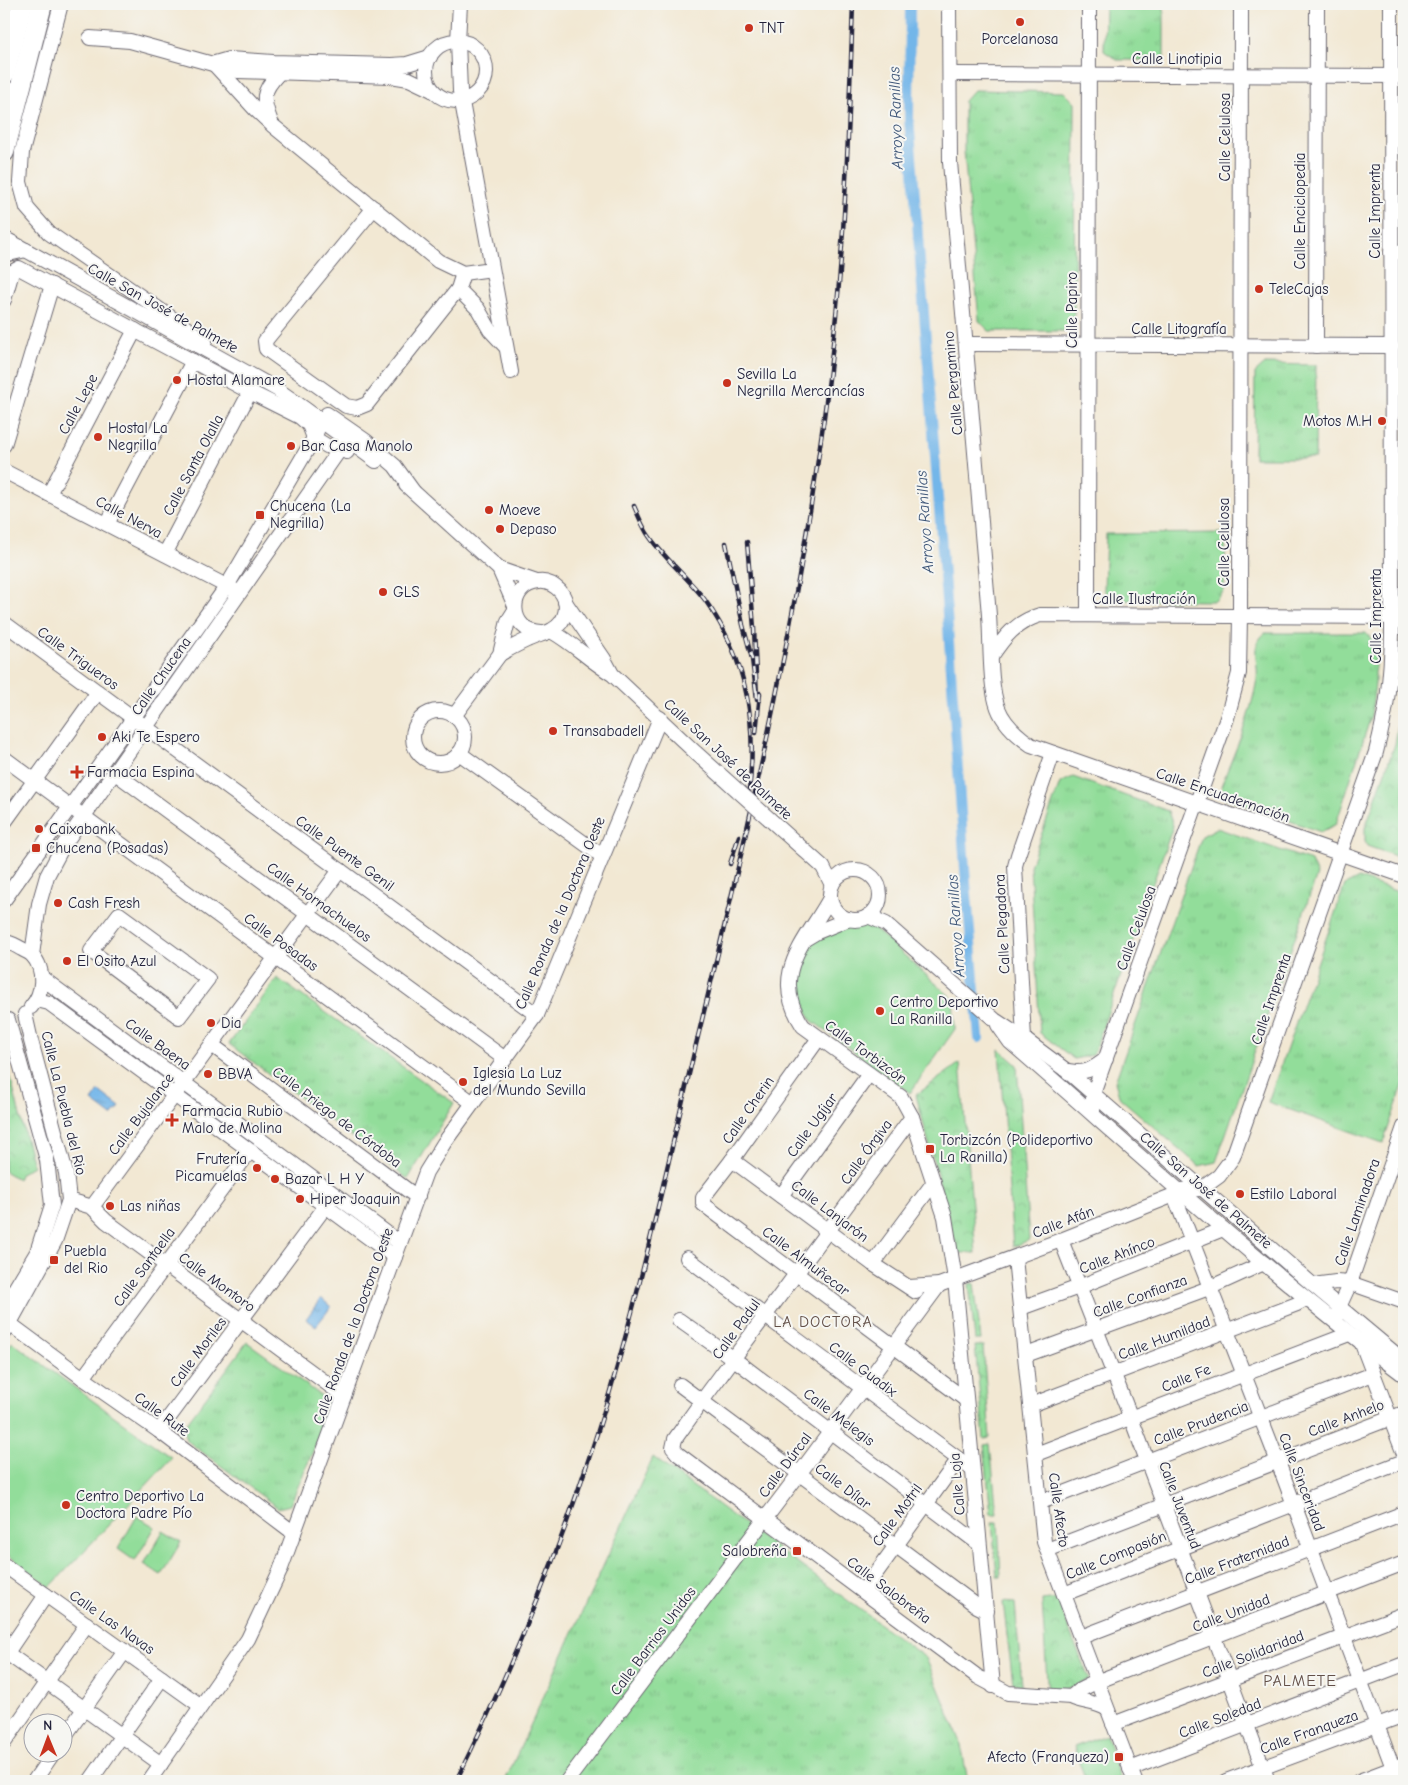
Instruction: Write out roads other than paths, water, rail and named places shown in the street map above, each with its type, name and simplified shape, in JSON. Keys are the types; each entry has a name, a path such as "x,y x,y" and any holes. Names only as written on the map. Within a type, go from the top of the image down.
{"highway":[{"path":"4,74 22,4"},
{"path":"4,152 44,4"}],"street":[{"path":"61,4 22,152 20,182 27,208 49,233 191,330 246,372"},
{"path":"460,4 458,41 462,101 511,372"},
{"name":"Calle Pergamino","path":"949,4 950,162 995,698 999,710 1016,734 1031,746"},
{"name":"Calle Papiro","path":"1088,616 1089,4"},
{"name":"Calle Celulosa","path":"1093,1114 1094,1094 1227,718 1238,673 1240,616 1241,4"},
{"name":"Calle Enciclopedia","path":"1316,346 1317,4"},
{"name":"Calle Imprenta","path":"1201,1188 1219,1176 1233,1157 1376,752 1386,712 1398,617 1392,346 1398,252 1398,76 1391,4"},
{"path":"90,38 130,41 238,71 391,76 409,79 447,100 462,101 470,98 480,89 485,79 485,63 478,51 469,44 458,41 442,44 430,57 426,74 432,90"},
{"path":"214,64 229,59 391,65 407,64 430,57"},
{"path":"214,64 272,125 438,261 463,273 492,269"},
{"path":"272,125 264,101 266,89 279,73"},
{"name":"Calle Linotipia","path":"950,74 1398,76"},
{"path":"374,208 265,341 266,349 346,406 357,408 367,404 458,289 463,273"},
{"name":"Calle San José de Palmete","path":"4,238 246,372 306,409 346,440"},
{"path":"4,255 26,250"},
{"path":"4,300 12,272 19,268 300,417 309,425 314,438 327,446 346,440 395,466 413,491"},
{"path":"4,445 52,285"},
{"path":"458,289 478,309 490,330 505,346"},
{"name":"Calle Lepe","path":"49,494 135,330"},
{"path":"107,524 189,359 182,336"},
{"name":"Calle Litografía","path":"966,344 1392,346"},
{"name":"Calle Santa Olalla","path":"165,554 250,392"},
{"name":"Calle Chucena","path":"32,955 39,904 47,876 63,846 146,727 233,589 314,438 320,420"},
{"path":"346,440 371,457 413,491 499,569 537,582 551,584 562,594 566,602 564,618 559,625 500,654"},
{"name":"Calle Chucena","path":"5,896 71,808 133,718 346,440"},
{"name":"Calle Nerva","path":"4,471 233,589"},
{"path":"499,569 518,620 532,632 547,632"},
{"path":"454,716 500,654 508,621 515,608 518,596 523,589 537,582"},
{"name":"Calle San José de Palmete","path":"566,602 612,674"},
{"name":"Calle Ilustración","path":"992,657 1004,638 1019,624 1029,618 1040,615 1398,617"},
{"name":"Calle Trigueros","path":"4,624 133,718"},
{"name":"Calle San José de Palmete","path":"547,632 569,640 598,666 612,674 823,867 842,874"},
{"path":"4,823 98,692"},
{"path":"431,712 447,712 460,722 464,730 463,746 459,753 453,759 436,763 420,755 414,742 415,728 424,716 431,712"},
{"name":"Calle Puente Genil","path":"133,718 537,1015"},
{"name":"Calle Ronda de la Doctora Oeste","path":"149,1781 248,1639 280,1571 426,1172 434,1157 472,1103 537,1015 660,718"},
{"name":"Calle Encuadernación","path":"1031,746 1404,876"},
{"path":"459,753 602,856"},
{"name":"Calle Plegadora","path":"1024,1039 1015,866 1053,753"},
{"name":"Calle Posadas","path":"4,758 472,1103"},
{"name":"Calle Hornachuelos","path":"114,772 505,1058"},
{"name":"Calle San José de Palmete","path":"823,867 831,892"},
{"name":"Calle Bujalance","path":"92,1207 340,870"},
{"path":"803,942 817,932 849,919 862,919 874,912 880,898 879,890 871,876 857,870 842,874 836,878 831,892 836,912 849,919"},
{"name":"Calle Torbizcón","path":"831,892 791,965 789,982 792,1002 803,1026 901,1097 912,1117 945,1217 955,1279"},
{"name":"Calle San José de Palmete","path":"878,906 886,924"},
{"path":"119,914 208,979 180,1017 91,951 119,914"},
{"name":"Calle San José de Palmete","path":"868,916 886,924 995,1020 1067,1071 1313,1285 1404,1361"},
{"path":"4,942 9,942 32,955 42,978 37,1000 25,1014 6,1020"},
{"name":"Calle Baena","path":"42,978 184,1083 330,1200 395,1257"},
{"name":"Calle Baena","path":"37,1000 49,1003 250,1151 400,1243"},
{"name":"Calle La Puebla del Rio","path":"7,1329 55,1241 69,1200 66,1173 30,1040 25,1014"},
{"name":"Calle La Puebla del Rio","path":"4,1307 37,1252 52,1205 47,1160 6,1020"},
{"name":"Calle San José de Palmete","path":"995,1020 1010,1042 1093,1114 1177,1193 1349,1334 1404,1375"},
{"name":"Calle Cherin","path":"703,1200 819,1038"},
{"name":"Calle Priego de Córdoba","path":"212,1044 410,1192 418,1196"},
{"path":"1067,1071 1080,1073 1092,1069 1106,1059"},
{"name":"Calle Ugíjar","path":"781,1196 869,1074"},
{"name":"Calle Órgiva","path":"828,1231 912,1117"},
{"name":"Calle Laminadora","path":"1337,1324 1339,1307 1350,1283 1404,1127"},
{"name":"Calle Santaella","path":"83,1378 250,1151"},
{"name":"Calle Lanjarón","path":"732,1160 927,1301"},
{"path":"874,1264 934,1182"},
{"name":"Calle Afán","path":"955,1279 1015,1258 1177,1193 1201,1188"},
{"path":"1177,1193 1233,1216"},
{"name":"Calle Sinceridad","path":"1177,1193 1209,1288 1278,1462 1326,1593 1377,1725 1399,1771"},
{"name":"Calle Montoro","path":"69,1200 92,1207 106,1221 344,1396"},
{"name":"Calle Moriles","path":"159,1431 330,1200"},
{"name":"Calle Almuñecar","path":"703,1200 705,1206 966,1400"},
{"name":"Calle Ahínco","path":"1021,1308 1079,1287 1223,1229"},
{"name":"Calle Padul","path":"673,1448 675,1439 702,1401 828,1231"},
{"name":"Calle Juventud","path":"1061,1240 1268,1781"},
{"name":"Calle Guadix","path":"687,1258 972,1469"},
{"name":"Calle Afecto","path":"1015,1258 1032,1405 1044,1542 1133,1775"},
{"name":"Calle Confianza","path":"1026,1356 1209,1288 1264,1263"},
{"path":"909,1287 939,1285 955,1279"},
{"name":"Calle Loja","path":"955,1279 978,1543 993,1686"},
{"path":"1313,1285 1336,1282 1350,1283 1404,1302"},
{"name":"Calle Dúrcal","path":"765,1519 939,1285"},
{"name":"Calle Humildad","path":"1032,1405 1306,1299"},
{"name":"Calle Melegis","path":"679,1320 734,1359 978,1543"},
{"name":"Calle Rute","path":"7,1329 83,1378 159,1431 294,1533"},
{"name":"Calle Fe","path":"1036,1454 1243,1373 1349,1334"},
{"path":"1362,1343 1404,1454"},
{"name":"Calle Prudencia","path":"1041,1502 1373,1374"},
{"name":"Calle Dílar","path":"680,1385 986,1611"},
{"name":"Calle Anhelo","path":"1047,1550 1404,1413"},
{"name":"Calle Salobreña","path":"673,1448 678,1454 765,1519 978,1677 993,1686 1008,1693 1072,1697 1077,1700 1100,1704 1107,1708"},
{"name":"Calle Motril","path":"863,1591 958,1460"},
{"name":"Calle Compasión","path":"1064,1594 1404,1461"},
{"name":"Calle Fraternidad","path":"1081,1637 1404,1513"},
{"name":"Calle Barrios Unidos","path":"567,1781 765,1519"},
{"name":"Calle Unidad","path":"1072,1697 1078,1691 1096,1682 1404,1563"},
{"name":"Calle Las Navas","path":"5,1568 46,1595 201,1706"},
{"path":"46,1595 5,1654 161,1764"},
{"name":"Calle Solidaridad","path":"1113,1724 1404,1614"},
{"path":"4,1742 87,1624"},
{"path":"72,1726 125,1651"},
{"name":"Calle Soledad","path":"1133,1775 1248,1725 1404,1664"},
{"path":"90,1781 162,1678"},
{"name":"Calle Franqueza","path":"1226,1781 1262,1766 1404,1715"},
{"path":"34,1781 47,1762"},
{"path":"1359,1781 1399,1771"}],"water":[{"path":"99,1091 120,1107 112,1116 92,1101"},
{"path":"321,1298 331,1307 316,1326 306,1319"}],"waterway":[{"name":"Arroyo Ranillas","path":"910,4 909,118 979,1038"}],"railway":[{"path":"456,1781 513,1659 547,1576 578,1492 607,1401 647,1254 736,878 776,698 809,517 823,426 834,335 841,252 853,4"},
{"path":"634,506 643,527 653,542 705,600 720,623 732,647 741,671 750,721 752,746 748,800"},
{"path":"726,543 752,659 757,699 754,628 747,542"},
{"path":"756,733 760,693"},
{"path":"730,864 739,836"}],"place":[{"name":"Porcelanosa","path":"1020,22"},
{"name":"TNT","path":"749,28"},
{"name":"TeleCajas","path":"1259,289"},
{"name":"Hostal Alamare","path":"177,380"},
{"name":"Sevilla La Negrilla Mercancías","path":"727,383"},
{"name":"Motos M.H","path":"1382,421"},
{"name":"Hostal La Negrilla","path":"98,437"},
{"name":"Bar Casa Manolo","path":"291,446"},
{"name":"Moeve","path":"489,510"},
{"name":"Chucena (La Negrilla)","path":"260,515"},
{"name":"Depaso","path":"500,529"},
{"name":"GLS","path":"383,592"},
{"name":"Transabadell","path":"553,731"},
{"name":"Aki Te Espero","path":"102,737"},
{"name":"Farmacia Espina","path":"77,772"},
{"name":"Caixabank","path":"39,829"},
{"name":"Chucena (Posadas)","path":"36,848"},
{"name":"Cash Fresh","path":"58,903"},
{"name":"El Osito Azul","path":"67,961"},
{"name":"Centro Deportivo La Ranilla","path":"880,1011"},
{"name":"Dia","path":"211,1023"},
{"name":"BBVA","path":"208,1074"},
{"name":"Iglesia La Luz del Mundo Sevilla","path":"463,1082"},
{"name":"Farmacia Rubio Malo de Molina","path":"172,1120"},
{"name":"Torbizcón (Polideportivo La Ranilla)","path":"930,1149"},
{"name":"Frutería Picamuelas","path":"257,1168"},
{"name":"Bazar L H Y","path":"275,1179"},
{"name":"Estilo Laboral","path":"1240,1194"},
{"name":"Hiper Joaquin","path":"300,1199"},
{"name":"Las niñas","path":"110,1206"},
{"name":"Puebla del Rio","path":"54,1260"},
{"name":"Centro Deportivo La Doctora Padre Pío","path":"66,1505"},
{"name":"Salobreña","path":"797,1551"},
{"name":"Afecto (Franqueza)","path":"1119,1757"}],"district":[{"name":"LA DOCTORA","path":"823,1322"},
{"name":"PALMETE","path":"1300,1681"}]}
